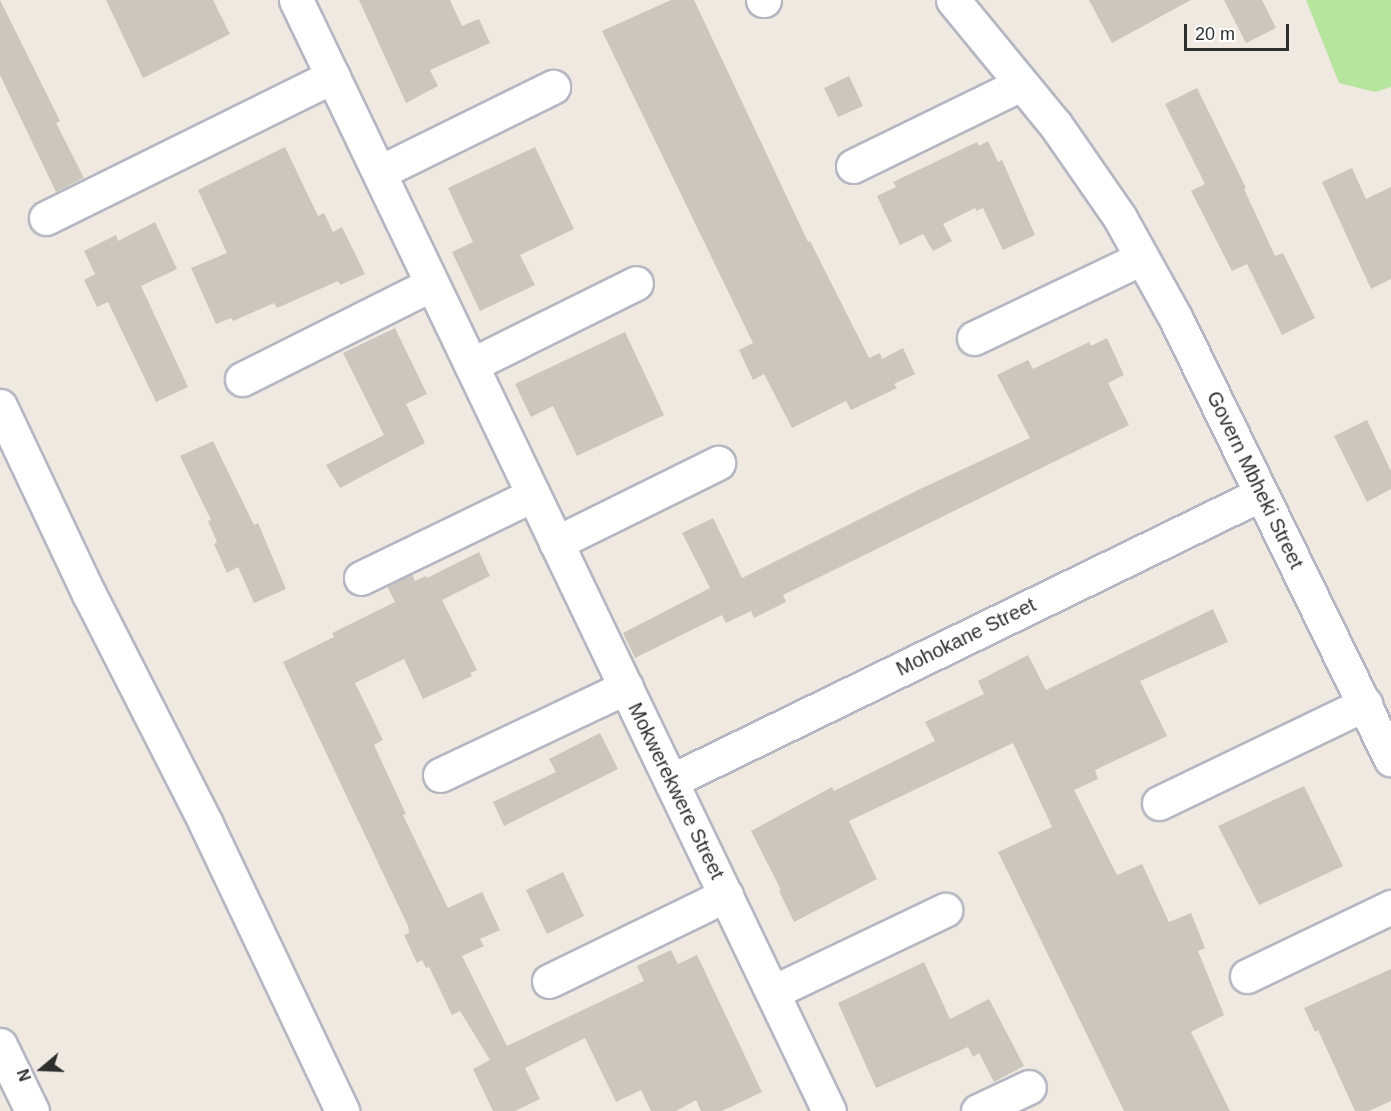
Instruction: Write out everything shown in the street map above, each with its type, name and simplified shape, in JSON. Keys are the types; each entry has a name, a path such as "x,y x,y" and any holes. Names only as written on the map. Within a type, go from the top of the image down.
{"street":[{"name":"Mokwerekwere Street","path":"296,0 773,992 818,1107"},
{"name":"Govern Mbheki Street","path":"953,0 1055,124 1120,219 1176,319 1261,494 1376,709 1391,759"},
{"path":"46,218 333,76"},
{"path":"853,166 1022,84"},
{"path":"380,172 553,87"},
{"path":"974,338 1142,258"},
{"path":"471,365 636,283"},
{"path":"242,379 432,284"},
{"path":"0,406 89,594 206,824 342,1111"},
{"path":"556,543 718,463"},
{"name":"Mohokane Street","path":"671,781 1261,494"},
{"path":"361,578 533,495"},
{"name":"Mokwerekwere Street","path":"440,775 626,687"},
{"path":"1159,803 1376,709"},
{"name":"Mokwerekwere Street","path":"549,981 726,895"},
{"path":"1247,976 1391,907"},
{"path":"773,992 945,910"},
{"path":"0,1045 32,1111"},
{"path":"978,1111 1029,1087"}],"green space":[{"path":"1306,0 1391,0 1391,87 1375,92 1339,83"}],"building":[{"path":"0,0 60,121 56,123 84,178 56,192 0,75"},
{"path":"106,0 213,0 230,34 143,78"},
{"path":"359,0 450,0 462,26 479,19 490,43 430,70 438,86 406,103"},
{"path":"671,0 694,0 808,242 810,241 869,358 880,353 882,359 903,348 915,374 894,384 897,388 851,410 846,401 792,428 764,374 753,380 739,350 753,343 602,31"},
{"path":"1089,0 1191,0 1112,43"},
{"path":"1224,0 1262,0 1276,28 1246,43"},
{"path":"849,76 863,106 838,117 824,88"},
{"path":"1197,88 1246,188 1244,189 1275,256 1283,253 1315,318 1282,335 1247,264 1232,271 1191,191 1205,184 1165,104"},
{"path":"988,141 998,162 1002,160 1035,235 1003,250 983,208 976,211 975,208 943,224 952,241 933,251 923,234 900,245 877,196 896,187 893,182 977,142 979,146"},
{"path":"285,147 318,216 324,213 333,232 342,227 365,274 340,285 338,281 277,308 274,303 233,321 231,318 216,324 191,268 227,253 198,190"},
{"path":"535,147 574,229 520,255 535,285 480,311 452,252 473,242 448,188"},
{"path":"1352,168 1366,199 1391,187 1391,279 1371,289 1322,182"},
{"path":"155,222 177,269 141,286 188,387 156,402 108,302 97,307 84,280 95,274 84,251 116,235 118,241"},
{"path":"395,328 427,394 406,404 425,443 340,488 326,465 384,435 343,353"},
{"path":"625,332 664,415 577,456 553,406 531,417 515,384"},
{"path":"1107,338 1124,375 1108,383 1129,425 783,595 786,602 754,618 751,611 726,623 722,615 635,658 623,633 710,588 682,533 713,518 742,578 918,490 1030,438 997,375 1028,360 1033,369 1089,342 1091,346"},
{"path":"1367,420 1391,471 1391,489 1367,502 1334,436"},
{"path":"213,441 254,525 258,523 286,589 254,603 238,567 227,573 214,544 217,542 208,521 211,520 180,456"},
{"path":"479,552 490,576 442,600 477,670 470,673 472,676 423,699 404,659 355,683 383,740 374,745 406,814 403,815 448,908 482,892 500,930 480,939 484,946 462,956 507,1046 644,981 637,966 671,950 678,964 697,955 762,1092 722,1111 701,1111 696,1100 676,1111 651,1111 641,1090 616,1102 585,1038 525,1068 540,1099 515,1111 493,1111 473,1069 490,1060 460,1011 452,1015 429,967 426,968 422,960 417,963 404,935 409,933 408,926 283,662 334,637 332,633 395,602 387,586 412,574 415,581 426,576 427,578"},
{"path":"1213,609 1228,642 1140,681 1167,736 1095,770 1098,779 1074,790 1117,875 1142,864 1169,922 1191,913 1205,948 1198,951 1224,1015 1191,1032 1230,1111 1124,1111 998,852 1052,827 1013,743 849,821 877,879 794,922 779,891 781,890 751,831 832,787 834,791 935,741 925,722 984,694 978,681 1028,655 1046,690"},
{"path":"600,733 618,769 504,826 493,802 556,772 549,759"},
{"path":"1304,786 1343,866 1259,905 1218,826"},
{"path":"563,872 584,916 547,934 526,890"},
{"path":"924,962 950,1019 989,999 1024,1066 994,1082 979,1053 973,1057 968,1047 876,1088 838,1003"},
{"path":"1391,969 1391,1101 1369,1111 1355,1111 1318,1030 1315,1032 1304,1008"}]}
